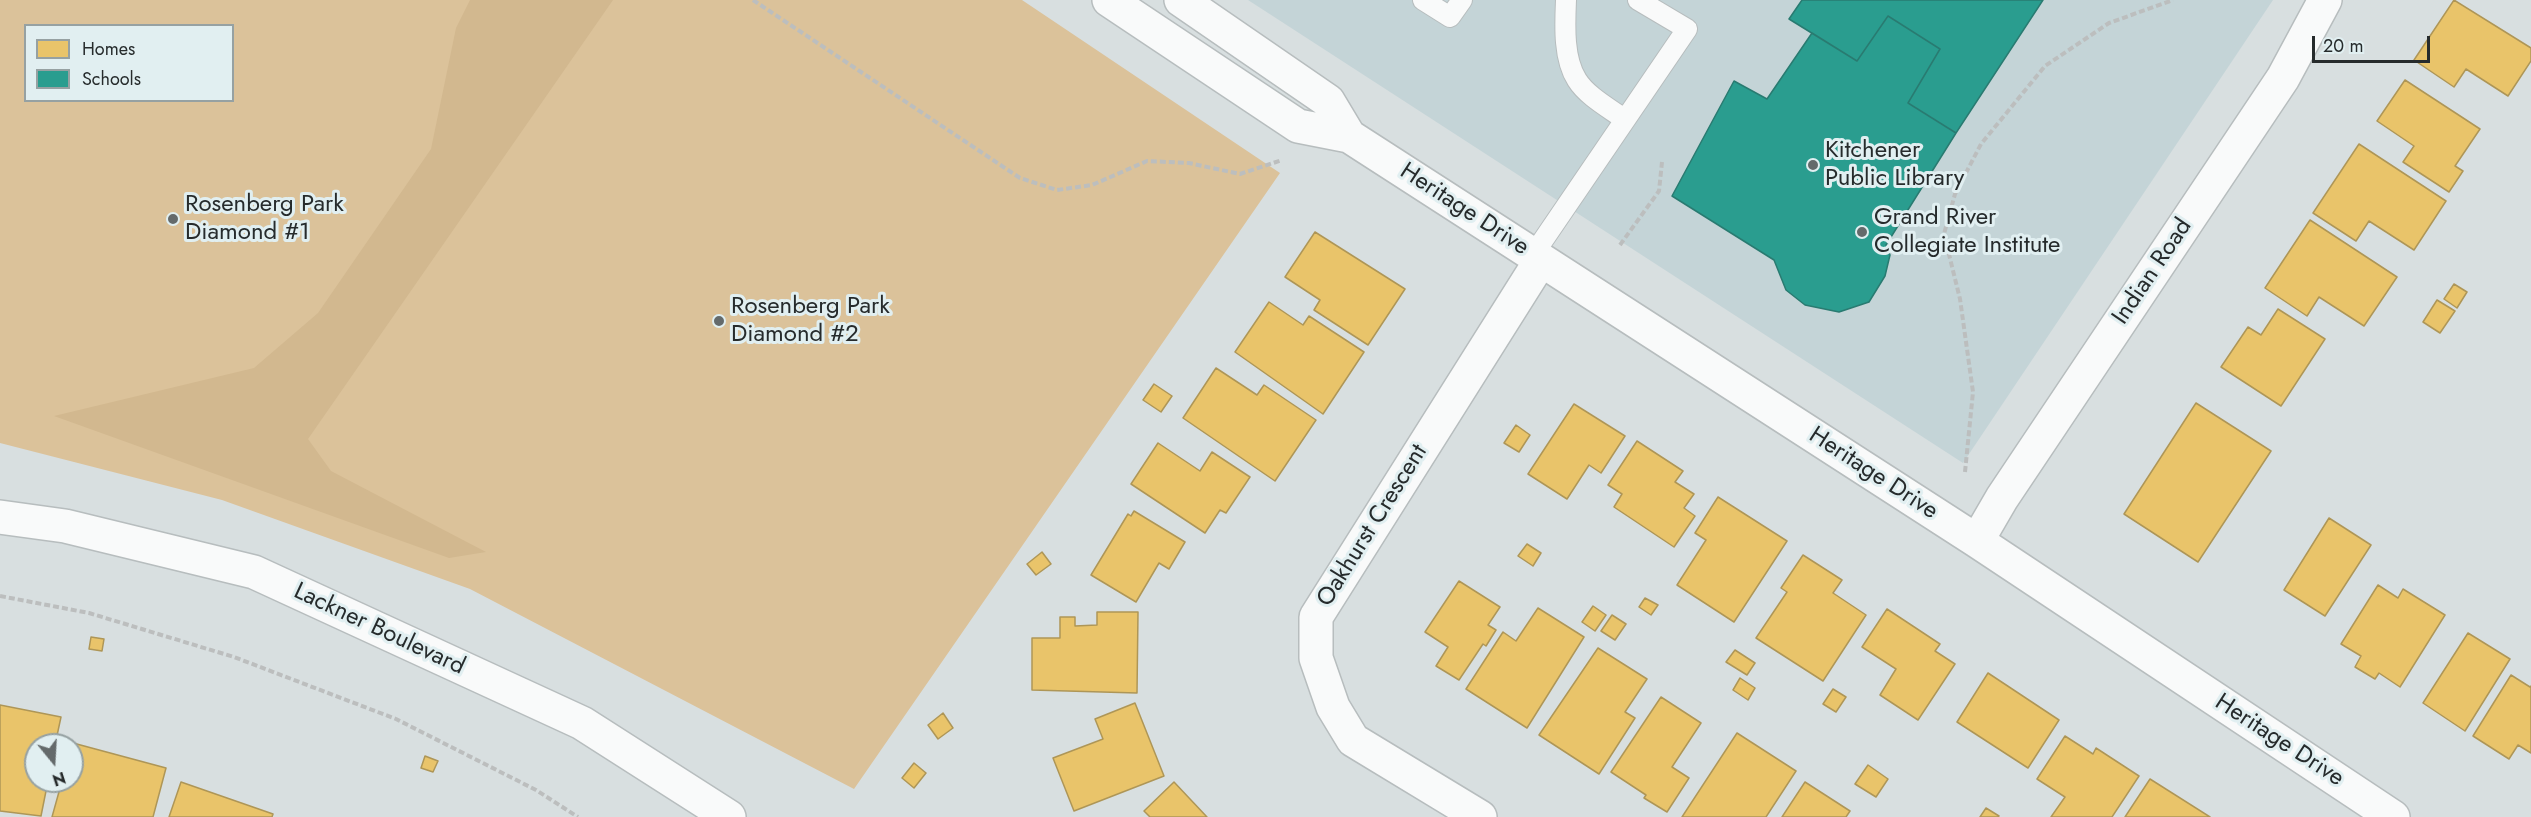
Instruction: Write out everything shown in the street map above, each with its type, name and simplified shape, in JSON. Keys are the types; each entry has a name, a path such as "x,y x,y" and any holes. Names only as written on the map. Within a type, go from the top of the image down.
{"street":[{"name":"Heritage Drive","path":"1109,0 1298,126 1349,136 1977,541 2393,817"},
{"name":"Heritage Drive","path":"1181,0 1328,100 1349,136"},
{"name":"Indian Road","path":"1977,541 2002,498 2283,78 2325,0"},
{"name":"Oakhurst Crescent","path":"1480,817 1353,740 1333,707 1316,658 1317,617 1537,258"},
{"name":"Lackner Boulevard","path":"0,517 65,526 254,572 582,723 729,817"}],"lane":[{"path":"1423,0 1450,17 1462,0"},
{"path":"1566,0 1564,29 1568,54 1576,79 1594,97 1624,119"},
{"path":"1537,258 1624,119 1687,29 1638,0"}],"path":[{"path":"753,0 1020,178 1057,190 1092,185 1147,160 1189,163 1240,174 1286,159"},
{"path":"1965,472 1972,392 1960,299 1944,234 1955,194 1981,144 2045,66 2109,23 2173,0"},
{"path":"1620,245 1659,191 1662,162"},
{"path":"0,596 89,613 234,657 396,719 537,790 578,817"}],"shaded area":[{"path":"0,0 1022,0 1280,173 854,789 470,589 222,500 0,443"},
{"path":"470,0 613,0 308,439 331,471 486,552 449,558 54,416 254,368 318,313 431,149 456,28"},
{"name":"Grand River Collegiate Institute","path":"1248,0 2273,0 1963,463"}],"building: Homes":[{"path":"2454,0 2531,48 2531,61 2508,96 2466,69 2454,87 2414,60"},
{"path":"2405,80 2480,129 2455,166 2463,171 2449,192 2403,162 2414,146 2377,121"},
{"path":"2359,144 2446,201 2414,250 2369,221 2356,241 2313,213"},
{"path":"2310,220 2397,277 2364,326 2319,297 2307,316 2265,288"},
{"path":"1315,232 1405,289 1368,345 1314,310 1320,300 1285,277"},
{"path":"2454,284 2467,292 2457,308 2444,299"},
{"path":"2437,300 2455,311 2440,333 2423,322"},
{"path":"1269,302 1303,325 1309,316 1364,352 1323,414 1235,352"},
{"path":"2278,309 2325,339 2281,406 2221,367 2248,327 2261,335"},
{"path":"1216,368 1257,395 1264,385 1316,420 1275,481 1183,418"},
{"path":"1154,384 1172,396 1161,412 1143,400"},
{"path":"2196,403 2271,451 2198,562 2124,514"},
{"path":"1574,404 1625,436 1601,473 1589,465 1567,499 1528,474"},
{"path":"1516,425 1530,435 1519,452 1504,443"},
{"path":"1637,441 1683,471 1675,482 1694,494 1684,508 1695,516 1674,547 1614,507 1622,494 1608,485"},
{"path":"1158,443 1200,471 1212,452 1250,477 1226,513 1220,510 1205,533 1131,484"},
{"path":"1718,497 1787,541 1734,622 1677,585 1706,540 1695,533"},
{"path":"1134,511 1185,542 1169,569 1159,563 1136,602 1091,575 1128,514 1131,516"},
{"path":"2329,518 2371,545 2325,616 2284,590"},
{"path":"1527,544 1541,553 1533,566 1518,556"},
{"path":"1042,552 1051,564 1036,575 1027,564"},
{"path":"1803,555 1842,580 1833,593 1866,615 1823,681 1756,638 1787,592 1781,588"},
{"path":"1459,581 1500,607 1488,625 1496,630 1486,646 1483,644 1459,680 1436,666 1448,647 1425,632"},
{"path":"2378,585 2398,598 2403,589 2445,615 2400,687 2379,673 2375,679 2355,667 2361,656 2341,644"},
{"path":"1645,598 1658,605 1651,615 1639,607"},
{"path":"1593,606 1606,615 1595,631 1582,622"},
{"path":"1538,608 1584,637 1527,728 1466,689 1503,632 1516,641"},
{"path":"1887,609 1940,644 1935,651 1955,664 1918,720 1880,695 1896,669 1862,647"},
{"path":"1097,612 1138,612 1137,693 1032,690 1032,638 1060,638 1060,617 1075,617 1075,626 1097,625"},
{"path":"1612,615 1626,624 1615,640 1601,631"},
{"path":"2468,633 2510,659 2465,731 2423,703"},
{"path":"91,637 104,639 102,651 89,649"},
{"path":"1598,648 1647,679 1625,712 1635,718 1599,774 1539,735"},
{"path":"1735,650 1755,663 1747,675 1726,662"},
{"path":"1988,673 2059,720 2028,768 1957,722"},
{"path":"2511,675 2531,686 2531,753 2518,745 2509,759 2473,736"},
{"path":"1740,678 1755,688 1748,700 1733,690"},
{"path":"1833,689 1846,697 1836,712 1823,704"},
{"path":"1661,697 1701,723 1672,767 1689,778 1667,812 1644,798 1646,795 1611,772"},
{"path":"1135,703 1164,776 1074,811 1053,758 1103,739 1095,719"},
{"path":"0,705 61,717 58,733 24,733 24,793 46,793 41,816 0,811"},
{"path":"943,713 953,728 938,739 928,725"},
{"path":"1737,733 1796,771 1766,817 1682,817"},
{"path":"2065,736 2093,754 2096,748 2139,776 2112,817 2051,817 2065,797 2037,779"},
{"path":"84,746 166,768 153,817 52,817 59,793 84,793"},
{"path":"425,756 438,761 433,772 421,768"},
{"path":"914,763 926,773 914,788 902,778"},
{"path":"1868,765 1888,779 1876,797 1855,784"},
{"path":"2150,779 2210,817 2125,817"},
{"path":"181,782 273,814 272,817 169,817"},
{"path":"1174,782 1207,817 1150,817 1144,811"},
{"path":"1805,782 1850,811 1846,817 1782,817"},
{"path":"1986,808 1999,816 1980,817"}],"building: Schools":[{"path":"1802,0 2043,0 1956,133 1908,103 1940,49 1888,16 1857,61 1789,19"},
{"name":"Kitchener Public Library","path":"1888,16 1940,49 1908,103 1956,133 1886,245 1890,255 1885,276 1869,302 1839,312 1805,305 1786,290 1774,260 1672,196 1734,81 1767,99 1812,33 1857,61"}],"place":[{"name":"Kitchener Public Library","path":"1813,165"},
{"name":"Rosenberg Park Diamond #1","path":"173,219"},
{"name":"Grand River Collegiate Institute","path":"1862,232"},
{"name":"Rosenberg Park Diamond #2","path":"719,321"}]}
